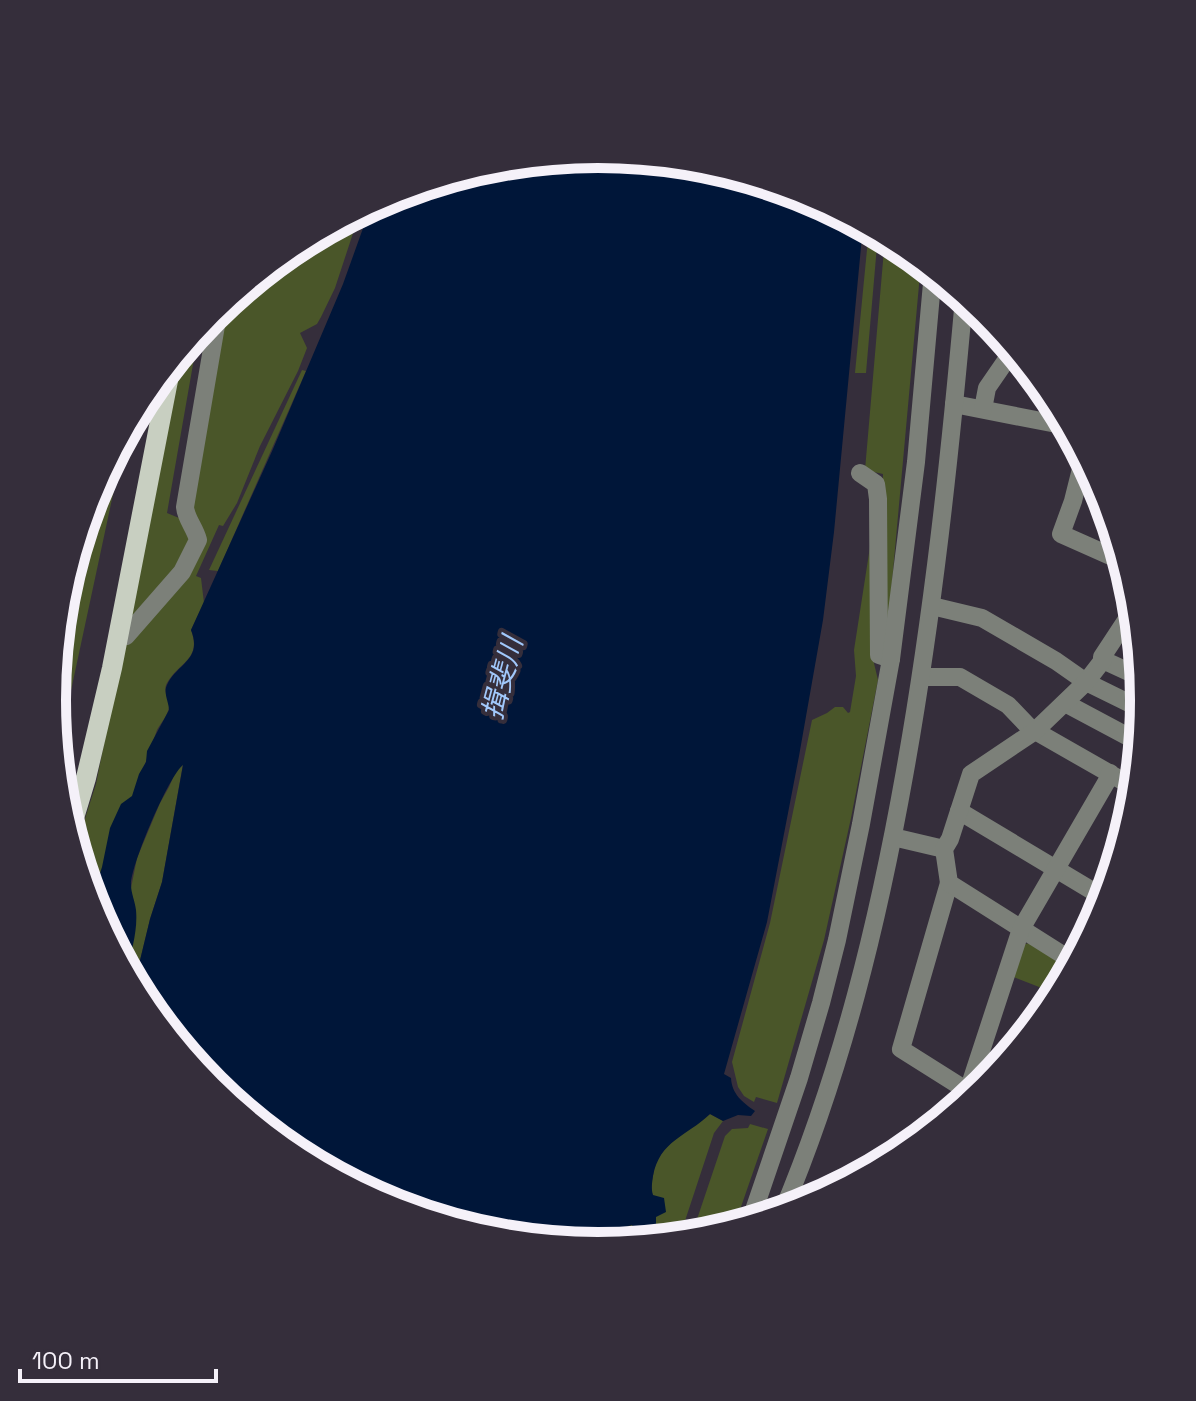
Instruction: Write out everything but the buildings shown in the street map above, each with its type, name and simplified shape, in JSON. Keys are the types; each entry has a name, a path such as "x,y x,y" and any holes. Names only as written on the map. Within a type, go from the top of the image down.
{"main road":[{"path":"77,808 118,636 166,391"}],"street":[{"path":"755,1208 799,1078 837,940 861,824 891,659 916,462 932,286"},
{"path":"788,1197 844,1041 874,928 893,837 932,606 963,313"},
{"path":"118,636 126,636 182,572 198,540 185,507 215,332"},
{"path":"983,409 987,388 1006,360"},
{"path":"954,404 1051,423"},
{"path":"860,473 876,484 879,655 891,659"},
{"path":"1080,475 1061,534 1110,556"},
{"path":"932,606 982,618 1086,682 1130,702"},
{"path":"960,1090 901,1049 949,883 944,849 971,774 1035,731 1065,703 1086,682 1125,630"},
{"path":"1103,660 1129,672"},
{"path":"922,677 960,677 1008,705 1030,728 1123,781"},
{"path":"1065,703 1129,737"},
{"path":"976,1075 1021,929 1110,773"},
{"path":"959,811 1094,892"},
{"path":"893,837 944,849"},
{"path":"949,883 1065,956"}],"green space":[{"path":"355,227 335,288 321,317 317,324 300,333 307,348 298,371 260,446 237,503 223,526 219,525 196,576 201,578 204,603 191,630 194,648 166,686 168,710 157,730 101,890 82,829 96,784 175,379 195,354 167,513 179,518 220,326 274,278"},
{"path":"868,242 877,248 866,373 855,373"},
{"path":"884,252 920,276 887,637 883,474 865,470"},
{"path":"302,370 306,371 218,571 209,570"},
{"path":"118,472 66,712 71,631 76,597 81,576 89,562 94,529"},
{"path":"876,508 873,659 878,680 851,818 824,940 777,1103 756,1097 754,1102 744,1096 738,1087 732,1062 770,923 812,720 835,707 843,707 850,712 856,676 854,650"},
{"path":"183,764 162,882 138,968 123,939 128,903 137,858 175,773"},
{"path":"1030,943 1061,962 1045,989 1011,976 1020,945"},
{"path":"710,1114 723,1121 714,1133 684,1225 625,1231 653,1196 651,1187 657,1161 677,1138"},
{"path":"750,1124 768,1129 739,1213 696,1223 725,1136 732,1129 748,1128"}],"water":[{"name":"揖斐川","path":"563,170 633,170 702,179 802,209 862,239 823,620 767,922 724,1074 731,1078 738,1097 755,1111 751,1116 738,1115 723,1121 710,1114 661,1154 653,1176 652,1190 653,1195 664,1198 666,1212 656,1217 656,1229 634,1231 632,1225 625,1231 529,1228 427,1204 363,1178 302,1143 222,1077 176,1024 138,968 162,882 183,765 160,803 132,875 136,926 131,955 97,881 110,828 121,804 132,796 146,762 147,751 169,710 167,685 191,655 194,640 191,630 343,284 365,222 460,187 529,173"},
{"path":"89,546 87,567 81,576"}]}
